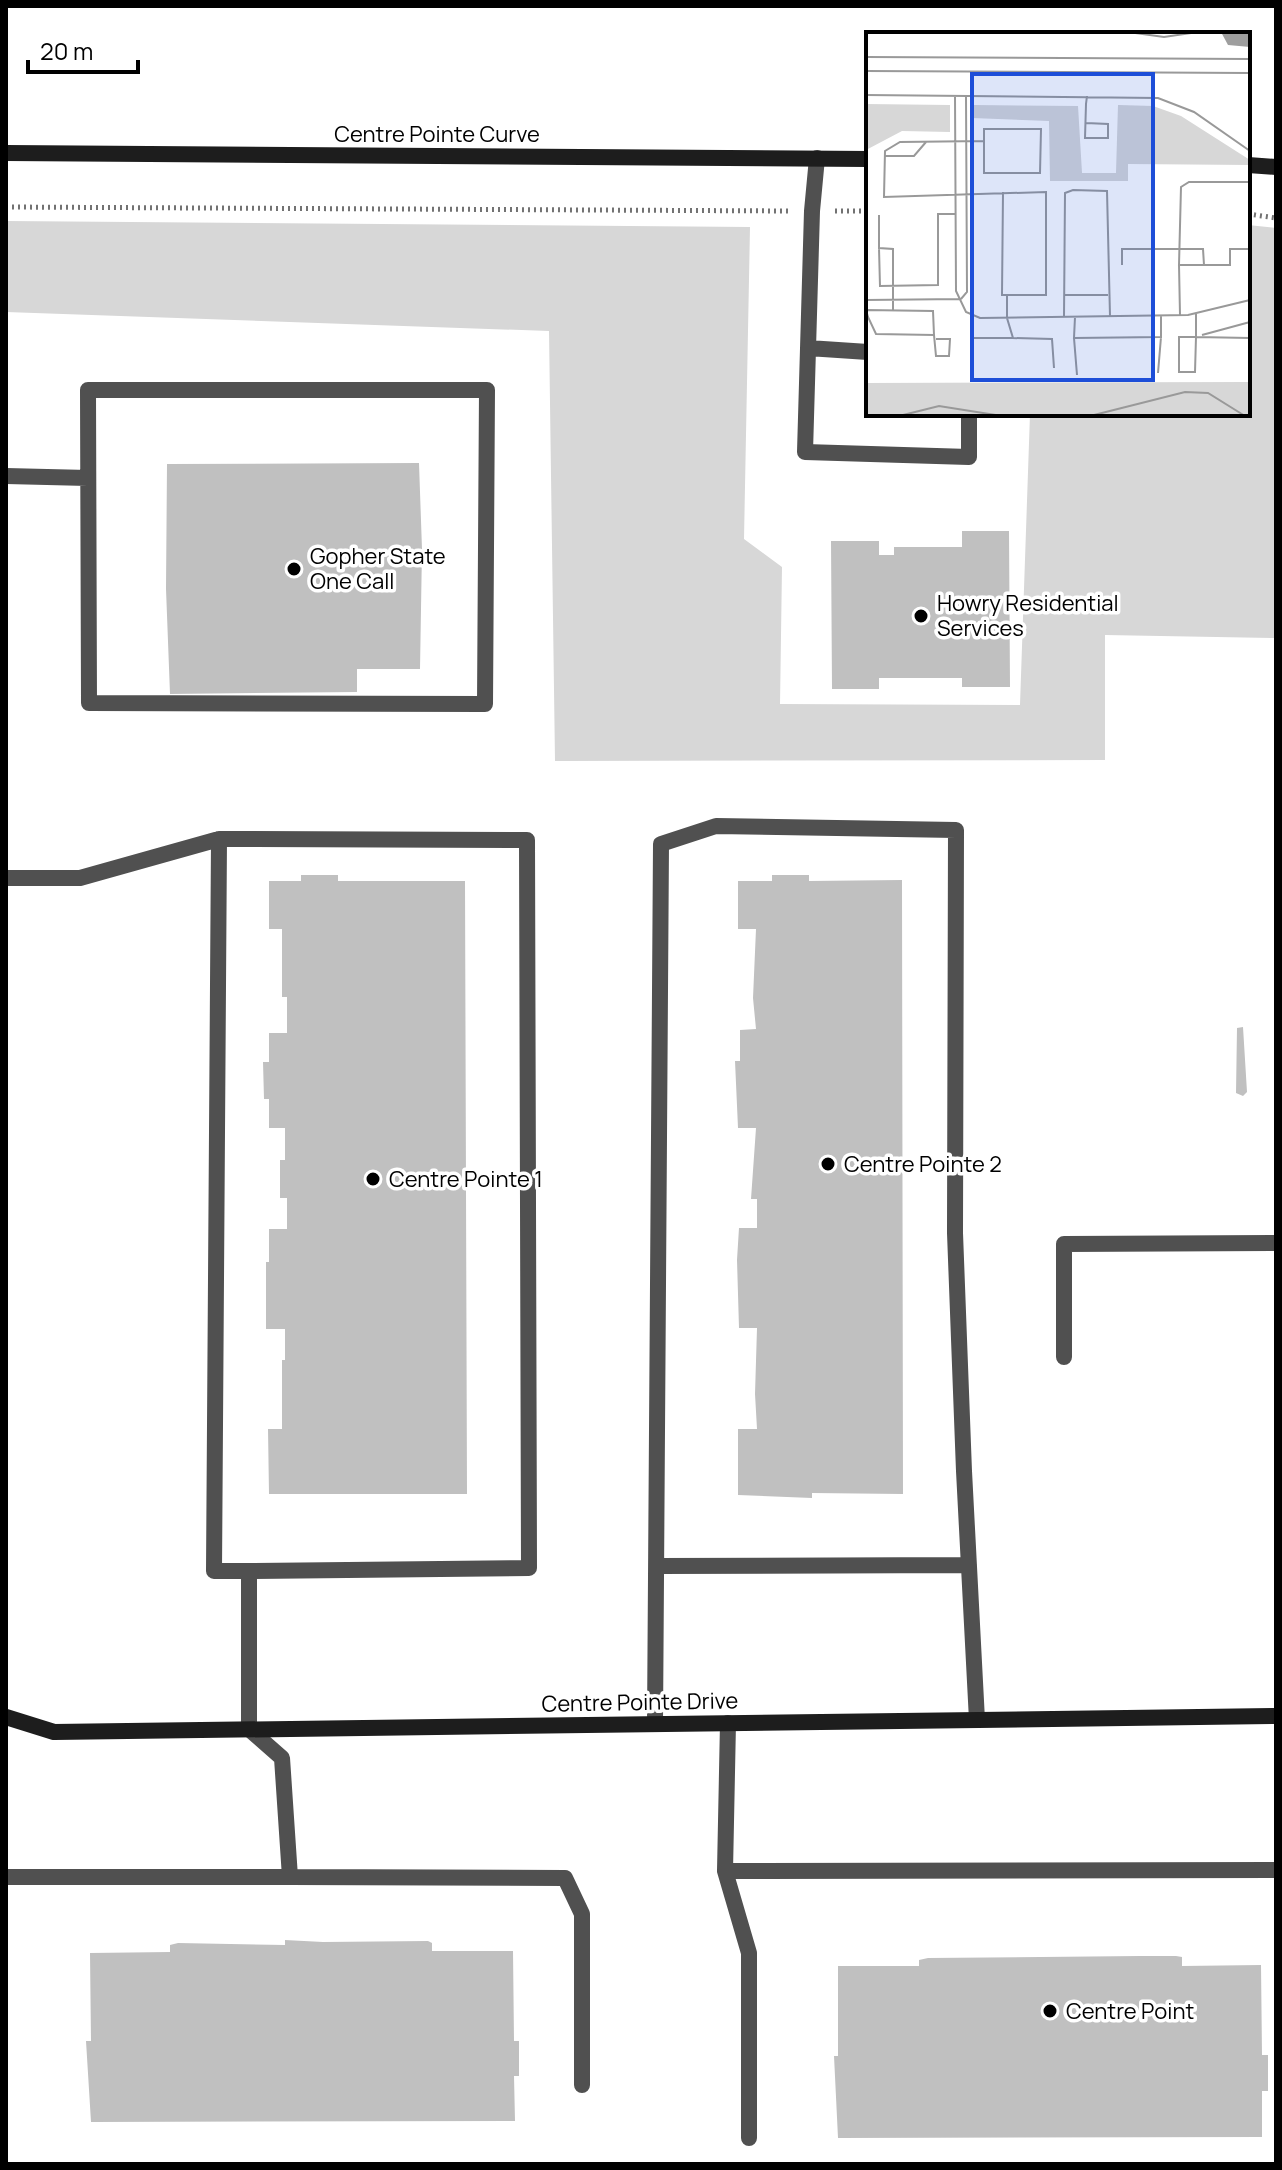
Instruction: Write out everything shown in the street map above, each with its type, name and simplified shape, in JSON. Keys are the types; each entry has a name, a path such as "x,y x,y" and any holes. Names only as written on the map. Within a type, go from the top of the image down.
{"street":[{"name":"Centre Pointe Curve","path":"6,153 866,159"},
{"path":"1250,165 1276,167"},
{"name":"Centre Pointe Drive","path":"6,1717 54,1732 1276,1716"}],"lane":[{"path":"817,158 812,211 805,452 969,457 969,416"},
{"path":"808,348 866,352"},
{"path":"88,390 487,390 485,704 89,703 88,478 88,390"},
{"path":"6,476 88,478"},
{"path":"655,1724 661,844 716,826 956,830 955,1233 977,1720"},
{"path":"6,878 80,878 219,839 527,840 529,1568 214,1571 219,839"},
{"path":"1064,1357 1064,1244 1276,1243"},
{"path":"657,1566 969,1565"},
{"path":"249,1571 249,1729 282,1758 290,1877"},
{"path":"728,1723 725,1871 749,1953 749,2138"},
{"path":"725,1871 1276,1870"},
{"path":"6,1877 565,1878 582,1914 582,2085"}],"path":[{"path":"6,207 866,211"},
{"path":"1250,214 1276,218"}],"shaded area":[{"path":"6,221 750,227 744,539 782,567 780,704 1020,705 1030,416 1250,416 1250,225 1276,228 1276,638 1105,635 1105,760 555,761 549,331 6,312"}],"building":[{"name":"Gopher State One Call","path":"419,463 422,549 420,669 357,669 357,692 170,694 166,589 167,464"},
{"name":"Howry Residential Services","path":"962,531 1009,531 1010,687 962,687 962,678 879,678 879,689 832,689 831,541 879,541 879,555 894,555 894,547 962,547"},
{"name":"Centre Pointe 1","path":"301,875 338,875 338,881 465,881 467,1494 269,1494 268,1429 282,1429 285,1329 266,1329 266,1262 269,1262 269,1229 287,1229 287,1198 280,1198 280,1160 285,1160 285,1128 269,1128 269,1099 264,1099 263,1062 269,1062 269,1033 287,1033 287,997 282,997 282,929 269,929 269,881 301,881"},
{"name":"Centre Pointe 2","path":"772,875 809,875 809,881 902,880 903,1494 812,1493 812,1498 738,1495 738,1429 757,1429 757,1328 739,1328 739,1228 757,1228 757,1199 751,1199 756,1128 738,1128 735,1061 740,1061 740,1030 756,1029 753,998 756,929 738,929 738,881 772,881"},
{"path":"1243,1027 1247,1092 1243,1096 1236,1093 1237,1028"},
{"path":"285,1940 428,1941 432,1943 432,1951 513,1951 514,2041 519,2041 519,2076 514,2076 515,2121 91,2122 86,2041 91,2041 90,1953 170,1952 170,1945 178,1943 285,1945"},
{"name":"Centre Point","path":"1182,1957 1182,1966 1261,1965 1262,2055 1268,2055 1268,2091 1262,2091 1262,2137 838,2138 834,2056 838,2056 838,1966 919,1966 919,1960 928,1958"}],"place":[{"name":"Gopher State One Call","path":"294,569"},
{"name":"Howry Residential Services","path":"921,616"},
{"name":"Centre Pointe 2","path":"828,1164"},
{"name":"Centre Pointe 1","path":"373,1179"},
{"name":"Centre Point","path":"1050,2011"}]}
